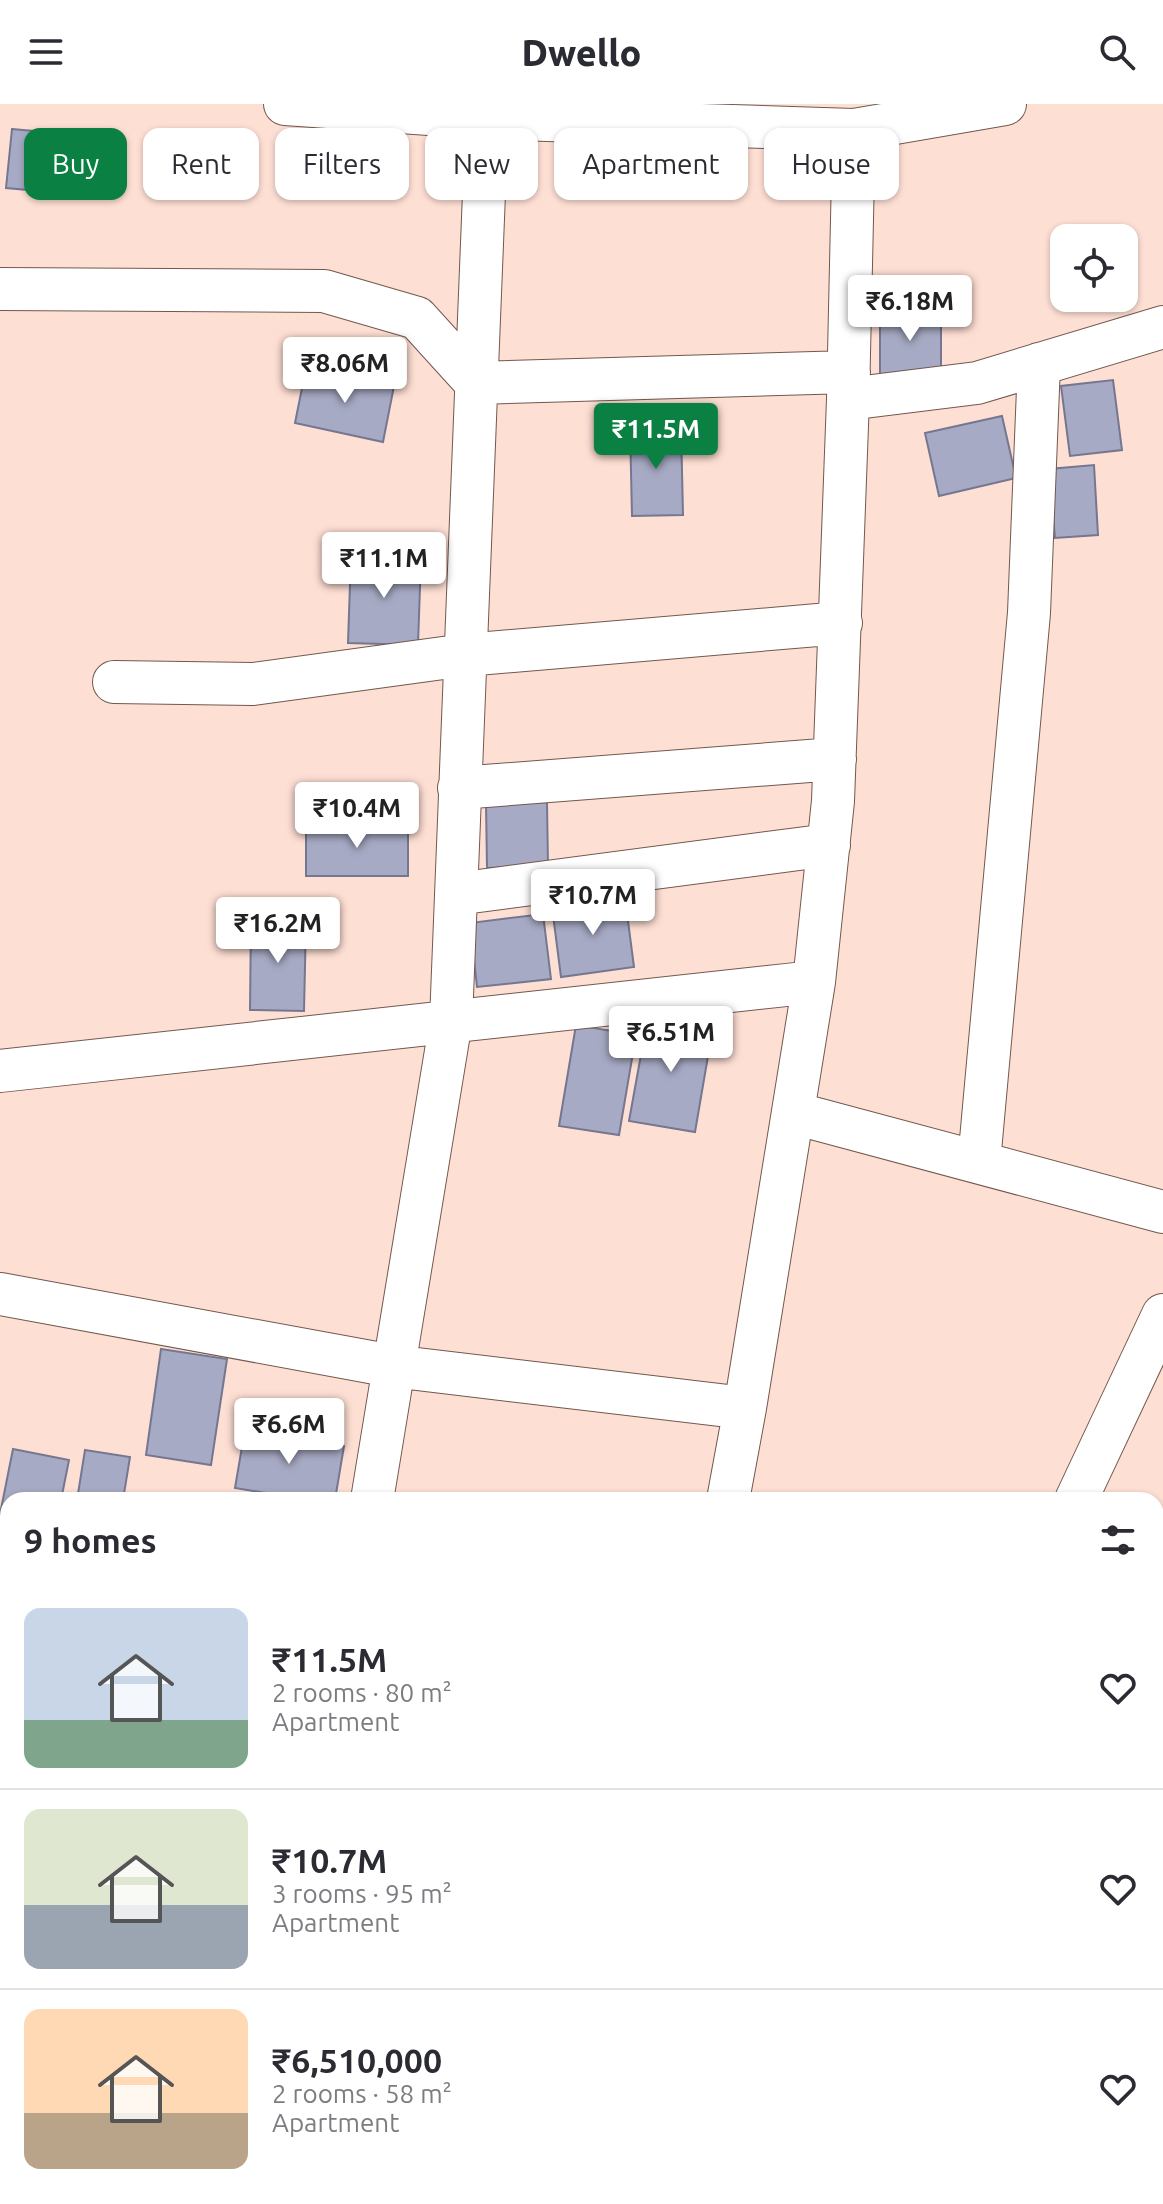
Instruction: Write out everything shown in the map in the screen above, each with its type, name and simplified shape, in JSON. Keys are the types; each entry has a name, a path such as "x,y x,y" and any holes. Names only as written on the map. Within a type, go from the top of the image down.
{"street":[{"path":"285,104 365,107 487,118 793,128"},
{"path":"866,128 1005,104"},
{"path":"373,1492 451,1021 487,118"},
{"path":"729,1492 794,1113 814,982 829,845 841,623 853,200"},
{"path":"0,289 324,291 417,318 476,383 977,383 1163,327"},
{"path":"979,1162 1029,613 1039,364"},
{"path":"114,682 253,684 465,655 841,623"},
{"path":"459,788 835,759"},
{"path":"456,894 829,845"},
{"path":"0,1071 814,982"},
{"path":"794,1113 1163,1212"},
{"path":"0,1294 392,1366 745,1408"},
{"path":"1080,1492 1163,1315"}],"building":[{"path":"12,129 24,130 24,190 6,188"},
{"path":"880,312 941,312 941,374 880,374"},
{"path":"306,368 394,386 383,442 295,423"},
{"path":"1113,380 1122,450 1070,456 1061,386"},
{"path":"1002,416 1016,478 939,496 925,433"},
{"path":"630,427 681,427 683,515 632,516"},
{"path":"1094,465 1098,535 1055,538 1049,469"},
{"path":"351,555 421,558 418,645 348,643"},
{"path":"547,802 548,866 487,868 486,803"},
{"path":"306,824 408,824 408,876 306,876"},
{"path":"625,898 634,967 561,977 552,907"},
{"path":"543,914 551,979 477,987 470,923"},
{"path":"251,920 306,921 304,1011 250,1010"},
{"path":"648,1016 713,1027 695,1132 629,1121"},
{"path":"576,1025 636,1035 619,1135 559,1126"},
{"path":"161,1349 227,1359 211,1465 146,1455"},
{"path":"245,1429 344,1446 336,1492 259,1492 235,1488"},
{"path":"13,1449 69,1460 63,1492 4,1492"},
{"path":"85,1450 130,1457 124,1492 78,1492"}]}
